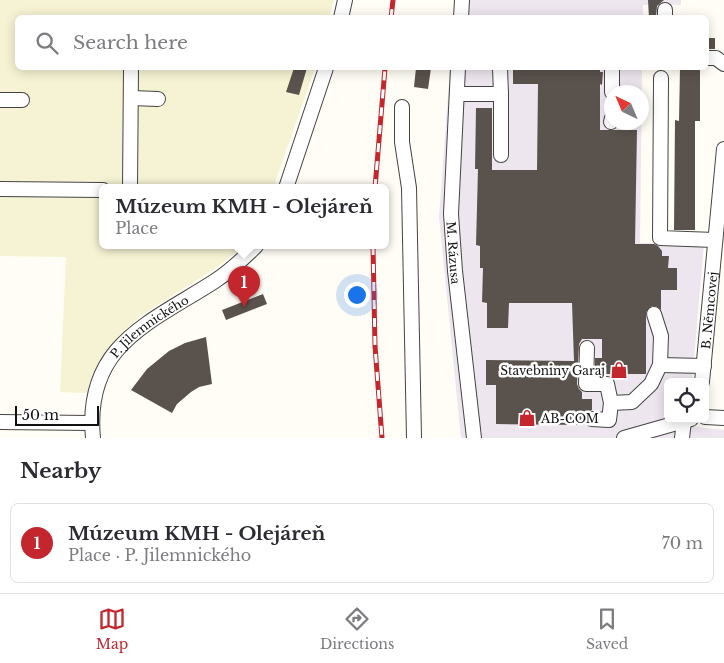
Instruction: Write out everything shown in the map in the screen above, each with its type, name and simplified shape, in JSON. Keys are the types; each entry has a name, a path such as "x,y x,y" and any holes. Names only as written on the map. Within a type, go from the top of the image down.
{"street":[{"path":"342,15 345,0"},
{"path":"461,15 462,0"},
{"path":"709,58 716,58 724,64"},
{"path":"130,184 131,70"},
{"path":"287,184 325,70"},
{"name":"M. Rázusa","path":"458,70 451,214 456,281 474,438"},
{"path":"500,70 501,155"},
{"path":"612,70 612,85"},
{"path":"661,78 660,238 715,240"},
{"path":"457,94 501,94"},
{"path":"131,98 158,99"},
{"path":"0,100 22,100"},
{"path":"402,107 402,142 409,188 414,438"},
{"name":"B. Němcovej","path":"702,378 715,240 721,198 724,149"},
{"path":"0,189 99,190"},
{"name":"P. Jilemnického","path":"93,438 91,424 96,386 102,370 119,347 146,323 216,280 253,249"},
{"path":"611,403 632,402 650,384 660,365 661,336 654,314"},
{"path":"587,348 586,384 607,384 611,403 608,420 592,419"},
{"path":"660,365 704,366"},
{"path":"709,417 724,418"},
{"path":"0,422 91,424"},
{"path":"624,438 677,423"},
{"path":"682,438 687,423"}],"shaded area":[{"path":"0,0 334,0 330,15 15,15 15,70 314,70 274,184 99,184 99,249 240,249 216,268 141,316 125,330 99,362 91,378 87,393 60,392 66,257 0,256"},
{"path":"456,0 681,0 681,5 643,5 643,15 454,15"},
{"path":"450,70 642,70 642,85 604,85 604,130 641,130 640,243 704,244 692,378 664,378 664,423 679,423 687,426 724,430 724,438 461,438 439,217"}],"building":[{"path":"648,0 664,0 657,6 656,15 649,15"},
{"path":"709,38 715,38 715,49 709,49"},
{"path":"293,70 306,70 299,95 286,92"},
{"path":"416,70 431,70 428,89 414,87"},
{"path":"513,70 600,70 600,72 603,72 602,85 600,84 600,130 637,130 635,244 654,244 658,246 662,251 662,256 669,256 668,268 677,268 677,290 661,290 661,310 656,306 652,306 646,312 646,374 595,374 595,358 602,358 602,339 582,339 579,344 577,384 582,392 582,399 592,399 592,410 585,414 583,418 586,425 496,424 496,385 486,385 486,360 574,361 572,303 509,303 508,328 487,328 487,303 482,302 483,268 480,268 480,246 476,245 478,169 475,169 476,108 492,108 492,170 537,170 538,84 513,84"},
{"path":"680,70 700,70 700,121 695,121 695,230 674,230 675,120 679,121"},
{"path":"263,294 267,304 226,320 222,310"},
{"path":"206,337 212,384 199,387 191,392 177,404 172,413 131,390 147,369 169,351 185,343"}],"railway":[{"path":"391,15 393,0"},
{"path":"375,184 385,70"},
{"path":"373,249 375,346 382,438"}],"place":[{"name":"Múzeum KMH - Olejáreň","path":"244,307"},
{"name":"Stavebniny Garaj","path":"619,370"},
{"name":"AB-COM","path":"527,418"}]}
